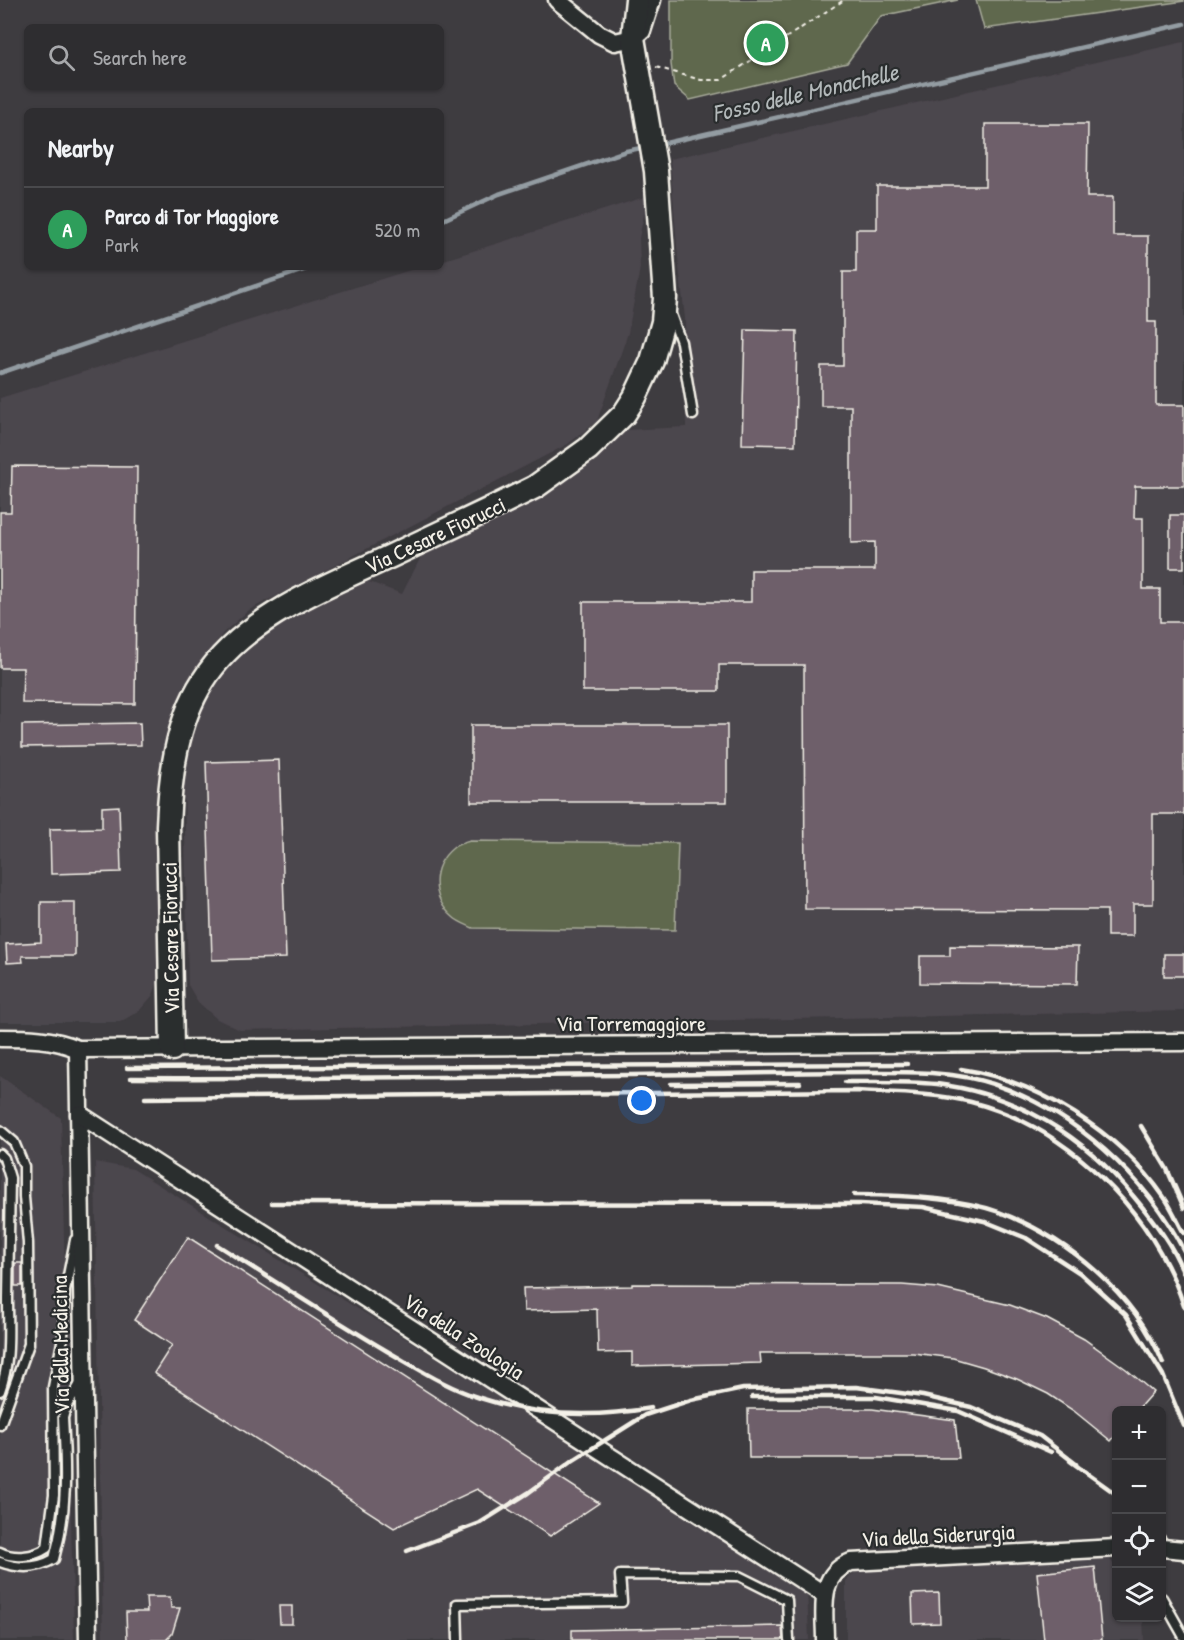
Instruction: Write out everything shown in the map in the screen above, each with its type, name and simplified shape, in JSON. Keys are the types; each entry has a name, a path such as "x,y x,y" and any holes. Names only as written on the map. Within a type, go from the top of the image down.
{"street":[{"path":"556,0 599,34 615,42 633,38 643,28 652,0"},
{"name":"Via Cesare Fiorucci","path":"172,1049 168,826 170,796 179,741 202,681 227,651 262,622 306,597 535,487 588,449 624,414 644,380 663,322 664,295 656,171 633,38 637,0"},
{"path":"0,1038 50,1040 78,1050"},
{"name":"Via Torremaggiore","path":"78,1050 1184,1042"},
{"name":"Via della Medicina","path":"78,1050 88,1640"},
{"name":"Via della Zoologia","path":"79,1114 825,1595"},
{"name":"Via della Siderurgia","path":"825,1640 825,1595 828,1583 834,1572 851,1562 1112,1548"},
{"path":"1166,1548 1184,1550"}],"lane":[{"path":"664,295 681,342 693,415"},
{"path":"0,1130 14,1142 24,1166 28,1243 29,1344 1,1422"},
{"path":"0,1154 4,1158 10,1178 10,1334 8,1361 0,1391"},
{"path":"0,1552 6,1555 39,1554 47,1548 50,1537 54,1495 53,1387 63,1337 65,1291 80,1216"},
{"path":"0,1562 13,1567 42,1566 54,1558 62,1531 66,1494 63,1418 66,1407 83,1378"},
{"path":"0,1402 3,1408 1,1422"},
{"path":"458,1640 458,1604 622,1602 621,1575 740,1576 787,1600 789,1640"},
{"path":"1166,1607 1184,1638"}],"path":[{"path":"636,61 701,80 721,80 844,0"}],"shaded area":[{"path":"1184,42 1184,1011 240,1030 217,1019 198,1002 188,985 184,781 192,739 203,705 230,660 261,633 311,602 364,580 402,594 424,551 508,513 573,477 625,430 686,427 685,318 670,159"},
{"path":"648,196 639,238 640,268 628,333 597,421 568,444 249,610 223,633 204,658 166,747 159,793 162,971 153,995 139,1011 120,1022 0,1022 0,398 410,270 444,270 444,260"},
{"path":"0,1076 61,1118 74,1640 0,1640"},
{"path":"95,1162 133,1169 807,1588 809,1640 103,1640"},
{"path":"1107,1555 1112,1562 1112,1622 1143,1622 1144,1640 846,1640 846,1581 863,1564"}],"green space":[{"path":"671,0 958,0 881,16 847,63 690,100 674,86 671,64"},
{"path":"976,0 1184,0 1184,1 984,29"},
{"path":"470,841 678,843 675,930 473,928 457,920 446,909 440,901 436,882 440,864 445,856 456,846"}],"building":[{"path":"985,124 1088,124 1087,197 1113,197 1113,236 1148,236 1148,322 1156,322 1156,405 1184,405 1184,486 1135,486 1134,518 1143,518 1143,589 1160,589 1160,622 1184,622 1184,814 1153,814 1153,904 1133,904 1133,936 1107,936 1107,910 805,909 804,665 719,665 719,691 583,691 583,602 751,602 751,570 875,570 875,542 851,543 851,406 821,406 821,366 843,366 843,272 856,272 856,229 877,229 877,186 985,186"},
{"path":"745,330 797,331 795,445 742,444"},
{"path":"12,466 137,467 135,704 22,703 23,668 0,668 0,512 11,512"},
{"path":"1170,515 1184,515 1184,568 1170,568"},
{"path":"140,723 141,745 22,747 22,725"},
{"path":"471,725 727,725 727,802 471,802"},
{"path":"279,760 286,958 212,960 206,762"},
{"path":"119,806 121,872 51,874 50,829 102,828 102,807"},
{"path":"41,902 75,902 75,956 22,956 23,962 7,963 6,944 41,942"},
{"path":"950,946 1078,947 1077,984 920,983 920,956 950,956"},
{"path":"1164,954 1184,954 1184,976 1164,976"},
{"path":"188,1237 599,1503 550,1536 477,1489 394,1528 154,1373 172,1345 134,1320"},
{"path":"15,1263 22,1263 22,1286 15,1286"},
{"path":"632,1284 902,1285 938,1288 1010,1305 1047,1319 1084,1339 1153,1392 1141,1406 1112,1406 1111,1441 1074,1411 1048,1394 1017,1379 953,1358 913,1353 760,1353 761,1363 632,1366 632,1352 598,1353 597,1309 524,1311 523,1288 632,1286"},
{"path":"748,1409 872,1409 955,1420 959,1458 749,1458"},
{"path":"1095,1567 1102,1640 1044,1640 1037,1573"},
{"path":"939,1593 940,1623 913,1624 912,1594"},
{"path":"146,1597 170,1597 171,1608 180,1608 172,1634 166,1640 127,1640 126,1612 147,1612"},
{"path":"279,1606 292,1606 292,1624 280,1624"},
{"path":"782,1626 783,1640 572,1640 572,1630"}],"waterway":[{"name":"Fosso delle Monachelle","path":"657,145 1184,24"},
{"name":"Fosso delle Monachelle","path":"444,220 499,194 626,151 646,147"},
{"name":"Fosso delle Monachelle","path":"0,373 303,270"}],"railway":[{"path":"127,1068 907,1064"},
{"path":"961,1069 990,1075 1047,1097 1100,1131 1146,1174 1167,1201 1184,1233"},
{"path":"131,1078 870,1072 932,1073 963,1077 993,1084 1023,1096 1079,1129 1128,1172 1168,1223 1184,1251"},
{"path":"845,1082 926,1083 966,1089 994,1097 1047,1121 1071,1137 1114,1175 1162,1234 1184,1274"},
{"path":"671,1084 800,1083"},
{"path":"145,1098 857,1091 957,1099 1007,1114 1041,1131 1073,1153 1102,1178 1129,1207 1151,1238 1170,1271 1184,1306"},
{"path":"1141,1126 1167,1169 1184,1208"},
{"path":"854,1195 908,1197 966,1203 999,1212 1025,1223 1074,1253 1117,1292 1151,1338 1163,1363"},
{"path":"272,1203 860,1204 923,1207 984,1221 1026,1238 1080,1273 1126,1315 1163,1375 1184,1426"},
{"path":"217,1245 387,1351 432,1377 468,1394 522,1409 565,1414 608,1413 651,1408"},
{"path":"407,1551 480,1523 645,1415 691,1400 743,1389 856,1387 923,1396 971,1407 1040,1436 1076,1464"},
{"path":"752,1397 876,1397 958,1411 1051,1452"},
{"path":"1070,1461 1112,1491"},
{"path":"1166,1540 1184,1560"}],"place":[{"name":"Parco di Tor Maggiore","path":"766,43"}]}
